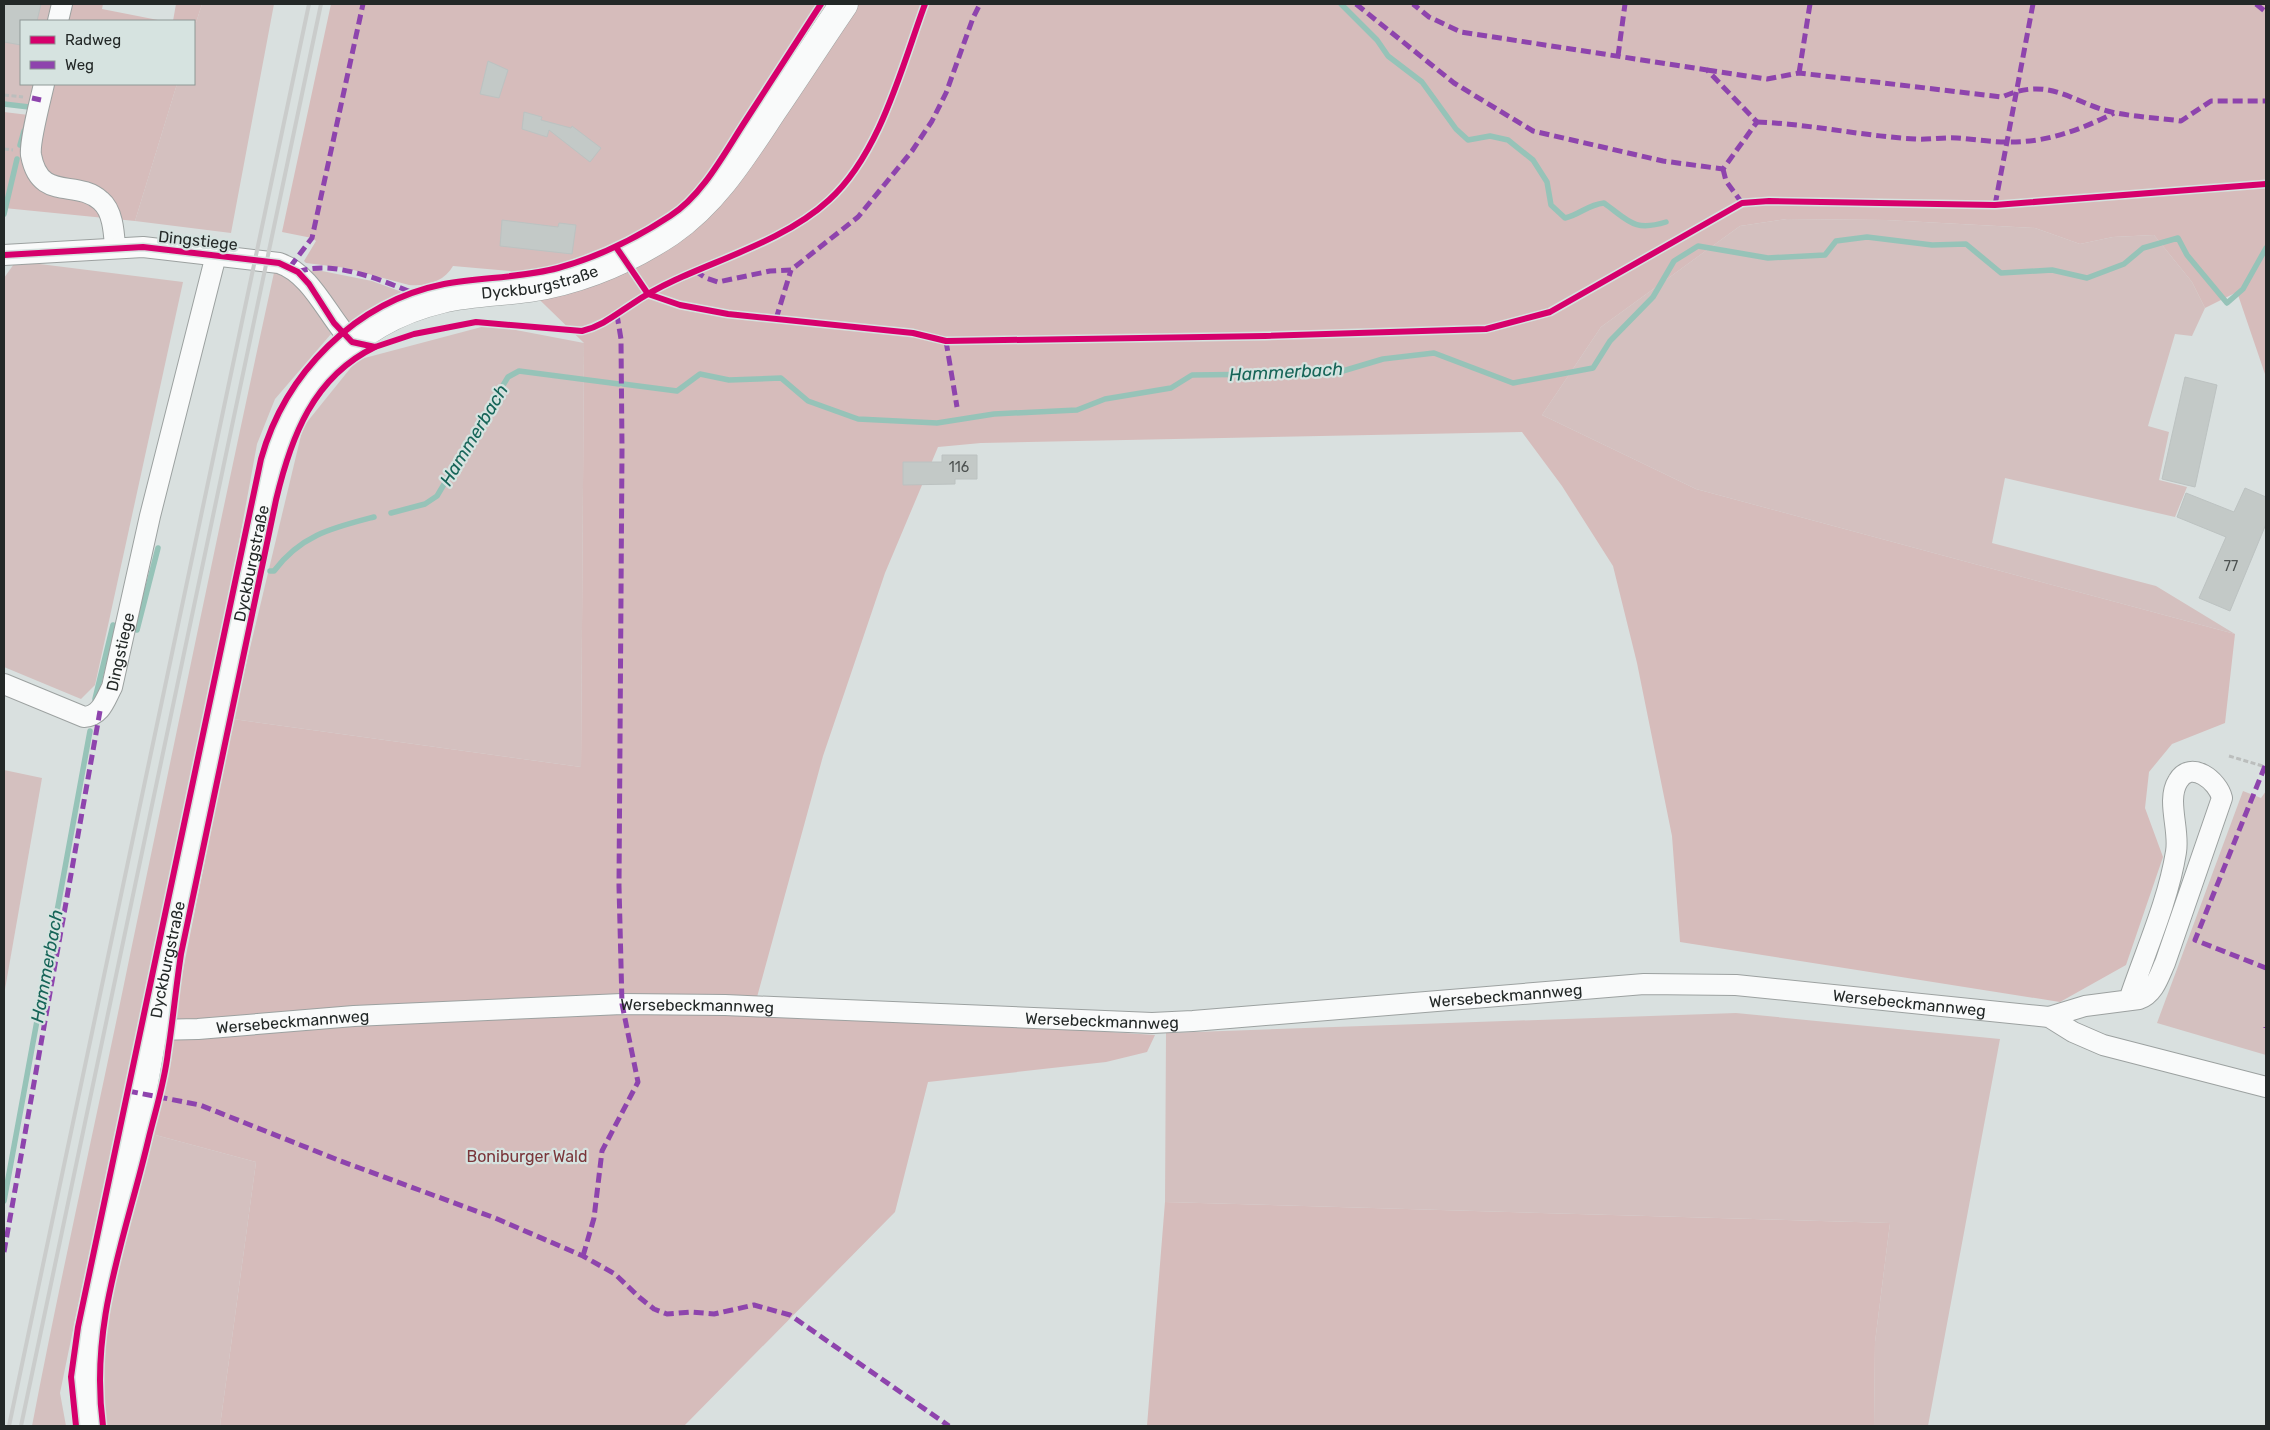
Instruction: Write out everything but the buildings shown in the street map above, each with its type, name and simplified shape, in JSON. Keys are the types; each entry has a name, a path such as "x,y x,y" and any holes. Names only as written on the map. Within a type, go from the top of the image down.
{"street":[{"path":"58,20 62,4"},
{"name":"Dyckburgstraße","path":"89,1426 85,1378 87,1343 113,1220 139,1111 153,1030 272,468 282,434 296,406 328,363 352,342 384,321 417,306 444,298 528,288 570,279 624,259 669,232 707,201 732,171 844,4"},
{"path":"38,91 31,153 38,173 43,180 53,187 90,193 103,201 110,216 115,247"},
{"name":"Dingstiege","path":"4,255 115,247 143,247 279,263 290,267 309,284 334,323 352,342"},
{"name":"Dingstiege","path":"4,684 84,717 92,716 100,711 112,687 150,516 216,255"},
{"name":"Wersebeckmannweg","path":"2049,1018 2085,1006 2129,1000 2146,997 2157,980 2220,808 2222,798 2220,790 2216,783 2202,774 2187,773 2181,776 2174,788 2177,845 2173,869 2129,1000"},
{"name":"Wersebeckmannweg","path":"153,1030 198,1029 374,1015 622,1004 724,1005 1152,1023 1406,1005 1603,987 1686,983 1753,986 2049,1018 2073,1032 2103,1045 2266,1087"}],"path":[{"path":"4,95 38,91"},
{"path":"2229,756 2266,767"}],"shaded area":[{"path":"4,4 54,4 50,20 20,20 20,85 35,85 30,105 4,102"},
{"path":"202,4 274,4 231,233 135,221 177,85 195,85 195,26"},
{"path":"1787,219 1886,220 2035,228 2080,244 2113,237 2154,235 2192,282 2205,308 2192,336 2175,334 2148,426 2169,432 2159,480 2187,487 2175,517 2005,478 1992,543 2156,586 2235,634 1696,489 1542,415 1601,327 1740,226"},
{"path":"16,261 183,282 95,685 81,699 4,667 4,278"},
{"path":"275,268 300,289 331,334 275,399 257,444 234,570 60,1393 66,1426 32,1426 68,1249"},
{"path":"317,270 372,281 402,292 346,324 309,272"},
{"path":"489,325 584,343 581,767 233,719 303,427 357,360"},
{"path":"4,770 42,778 4,995"},
{"path":"2243,791 2261,798 2266,791 2266,1055 2157,1023"},
{"path":"1736,1013 2000,1039 1928,1426 1874,1426 1875,1342 1890,1223 1165,1202 1166,1033"},
{"path":"148,1133 256,1162 220,1426 107,1426 104,1389 109,1315 115,1278"}],"green space":[{"path":"72,4 103,4 102,9 158,20 68,20"},
{"path":"176,4 202,4 195,26 195,20 173,20"},
{"name":"Boniburger Wald","path":"331,4 2266,4 2266,377 2237,292 2205,308 2192,282 2154,235 2113,237 2080,244 2035,228 1886,220 1787,219 1740,226 1601,327 1542,415 1696,489 2235,634 2225,723 2172,744 2149,772 2145,808 2163,857 2126,965 2060,1002 1680,942 1672,836 1637,663 1613,566 1562,486 1522,432 981,443 938,447 885,573 823,756 754,1008 1155,1035 1147,1052 1106,1062 928,1082 895,1212 684,1426 220,1426 256,1162 148,1133 163,1071 233,719 581,767 584,343 510,271 453,266 445,276 434,282 422,285 409,285 346,268 306,263 304,261 316,241 312,238 282,232"},
{"path":"53,85 177,85 135,221 4,208 4,112 45,117"},
{"path":"1165,1202 1890,1223 1875,1342 1874,1426 1147,1426"}],"waterway":[{"path":"1341,4 1377,40 1388,56 1422,82 1456,129 1468,140 1490,136 1508,140 1533,160 1547,182 1551,205 1565,218 1604,203 1632,223 1646,226 1666,222"},
{"path":"4,104 29,107"},
{"path":"20,145 24,131"},
{"path":"4,214 17,159"},
{"name":"Hammerbach","path":"623,384 677,391 700,374 729,380 781,378 808,401 858,419 937,423 994,414 1077,410 1105,399 1171,388 1192,375 1336,373 1383,359 1434,353 1513,383 1593,368 1610,341 1653,297 1674,261 1698,246 1768,258 1825,255 1836,241 1867,237 1932,245 1966,244 2001,273 2052,270 2087,278 2124,264 2143,248 2178,238 2187,255 2227,303 2243,289 2266,248"},
{"name":"Hammerbach","path":"391,513 425,504 437,496 508,377 519,371 619,384"},
{"name":"Hammerbach","path":"270,571 274,571 284,559 306,541 331,529 374,517"},
{"name":"Hammerbach","path":"137,630 158,548"},
{"name":"Hammerbach","path":"95,699 113,625"},
{"name":"Hammerbach","path":"4,1201 90,731"}],"railway":[{"path":"9,1426 309,4"},
{"path":"21,1426 321,4"}],"marked path":[{"path":"290,267 312,238 363,4"},
{"path":"695,271 706,278 718,282 770,271 791,270 858,217 912,151 932,121 946,93 973,18 980,4"},
{"path":"1356,4 1454,83 1533,131 1663,161 1723,169 1757,122 1707,70 1461,32 1429,17 1413,4"},
{"path":"1618,56 1625,4"},
{"path":"1799,73 1810,4"},
{"path":"1995,205 2033,4"},
{"path":"2256,4 2266,12"},
{"path":"1707,70 1767,79 1799,73 2002,97 2019,91 2048,90 2116,113 2181,121 2211,101 2266,101"},
{"path":"32,98 41,100"},
{"path":"1757,122 1915,139 1952,138 2021,142 2049,138 2075,130 2114,113"},
{"path":"1723,169 1726,181 1742,203"},
{"path":"298,272 325,268 340,270 371,277 413,293"},
{"path":"776,319 791,270"},
{"path":"583,1256 594,1218 602,1151 638,1082 622,1004 619,886 622,449 621,339 617,315"},
{"path":"946,341 957,407"},
{"path":"4,1252 100,711"},
{"path":"2265,766 2195,940 2266,968"},
{"path":"128,1091 200,1105 338,1160 495,1218 583,1256 615,1274 654,1309 667,1314 691,1312 714,1314 754,1305 790,1315 949,1426"}],"cycle path":[{"path":"76,1426 71,1377 78,1327 261,459 272,428 287,398 306,371 328,346 353,325 381,307 412,293 444,284 530,274 573,264 616,246 670,216 693,197 703,185 821,4"},
{"path":"4,255 143,247 279,263 298,272 309,284 334,323 352,342 375,347 414,334 476,322 582,331 602,323 642,297 669,283 775,236 795,225 829,200 847,181 876,134 888,108 925,4"},
{"path":"616,247 648,294 680,305 728,314 913,333 946,341 1265,336 1486,329 1550,312 1742,203 1769,201 1995,205 2266,184"},
{"path":"103,1426 100,1388 101,1351 105,1315 112,1280 165,1073 181,954 276,500 289,454 308,411 320,392 335,375 375,347"}]}
